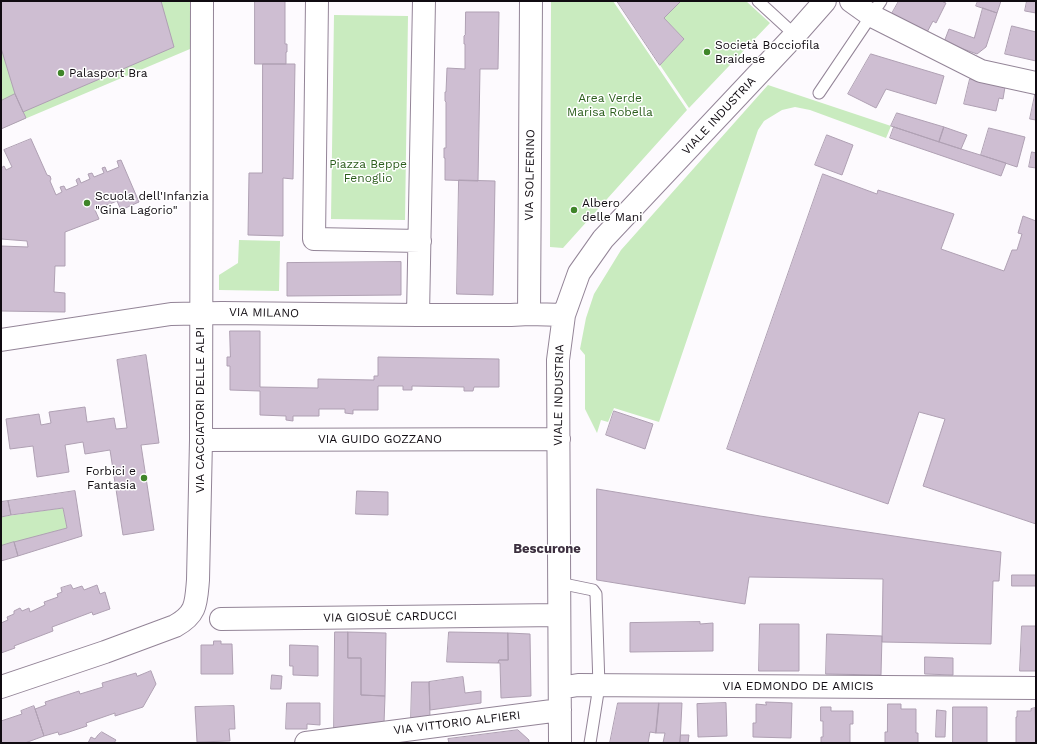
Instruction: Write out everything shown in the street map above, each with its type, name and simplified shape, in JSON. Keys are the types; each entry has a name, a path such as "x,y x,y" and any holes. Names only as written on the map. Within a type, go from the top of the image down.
{"street":[{"name":"VIA CACCIATORI DELLE ALPI","path":"1,687 105,652 175,626 192,612 197,601 201,440 202,1"},
{"path":"317,1 314,240 420,241"},
{"path":"418,315 424,1"},
{"name":"VIA SOLFERINO","path":"529,314 531,1"},
{"name":"VIALE INDUSTRIA","path":"560,743 558,360 564,315 579,273 603,239 795,35 825,1"},
{"path":"851,1 877,8 981,71 1036,83"},
{"name":"VIA MILANO","path":"1,340 171,314 529,314"},
{"path":"529,314 564,315"},
{"name":"VIA GUIDO GOZZANO","path":"201,440 558,438"},
{"name":"VIA GIOSUÈ CARDUCCI","path":"221,618 560,615"},
{"name":"VIA EDMONDO DE AMICIS","path":"560,688 578,685 1036,688"},
{"name":"VIA VITTORIO ALFIERI","path":"306,743 560,710"}],"lane":[{"path":"758,1 795,35"},
{"path":"819,93 877,8"},
{"path":"559,583 593,590 596,594 599,686 590,743"}],"green space":[{"name":"Palasport Bra","path":"1,1 190,1 190,49 1,129"},
{"name":"Area Verde Marisa Robella","path":"551,1 613,1 687,110 563,248 550,247"},
{"name":"Società Bocciofila Braidese","path":"681,1 746,1 770,23 689,108 660,65 684,39 664,18"},
{"name":"Piazza Beppe Fenoglio","path":"334,15 408,16 405,220 331,219"},
{"path":"768,85 891,126 886,138 810,110 795,107 782,110 764,121 758,130 659,422 614,408 608,422 601,420 597,433 585,409 585,355 580,349 586,318 594,294 621,250"},
{"path":"239,240 280,241 279,291 219,290 219,275 238,263"},
{"path":"63,508 67,528 1,547 1,517"}],"building":[{"name":"Palasport Bra","path":"1,1 161,1 174,47 23,112 15,94 1,48"},
{"path":"255,1 285,1 285,44 287,44 286,64 255,64"},
{"path":"617,1 681,1 664,18 684,39 660,65"},
{"path":"899,1 943,1 946,3 936,23 933,21 925,36 890,17"},
{"path":"978,1 1001,1 997,13 976,6"},
{"path":"1027,1 1036,1 1036,13 1025,11"},
{"path":"983,8 997,13 986,47 977,54 944,42 949,29 974,38"},
{"path":"466,12 499,12 498,69 480,69 478,181 445,180 445,92 447,68 465,69 464,36"},
{"path":"1012,26 1036,32 1036,61 1005,54"},
{"path":"871,54 944,76 936,104 886,89 876,108 848,94"},
{"path":"263,64 295,64 293,179 283,178 283,236 248,235 249,173 262,173"},
{"path":"970,79 1005,87 1003,99 999,98 996,111 964,104"},
{"path":"15,94 26,118 1,129 1,101"},
{"path":"1036,95 1036,120 1030,119"},
{"path":"897,113 944,127 939,142 891,126"},
{"path":"894,127 1006,163 1001,176 890,138"},
{"path":"944,127 967,135 961,149 939,142"},
{"path":"989,128 1025,137 1017,167 981,155"},
{"path":"827,135 853,145 842,175 815,165"},
{"path":"31,139 47,175 50,176 50,181 56,195 62,192 60,187 64,186 66,190 78,185 76,180 79,178 81,183 90,179 88,174 92,173 94,177 104,173 102,168 105,167 107,172 119,167 117,161 121,160 139,202 121,210 117,201 95,210 99,219 65,232 65,266 55,266 54,292 65,293 65,312 1,311 1,246 28,247 27,241 1,239 1,168 4,166 6,170 12,167 4,150"},
{"path":"1032,152 1036,153 1036,168 1029,167"},
{"path":"823,174 877,194 878,190 954,214 941,249 1004,271 1012,250 1017,250 1022,234 1018,233 1023,216 1036,221 1036,524 923,486 945,419 919,412 888,504 727,449"},
{"path":"459,180 495,181 493,295 457,294"},
{"path":"401,262 401,295 287,296 287,263"},
{"path":"230,331 260,331 260,387 318,388 318,379 374,380 374,376 378,376 378,357 499,359 499,387 474,387 473,391 464,391 464,387 412,386 412,390 403,390 403,386 378,386 378,410 353,410 353,414 345,413 345,409 319,409 319,416 293,416 293,421 286,420 286,416 260,415 260,391 230,390 230,366 227,366 227,357 230,357"},
{"path":"146,355 159,443 141,445 154,530 123,535 110,450 85,454 83,442 65,445 69,472 37,477 33,446 10,449 6,419 39,414 41,425 51,423 49,412 85,407 87,422 114,418 116,429 127,428 117,360"},
{"path":"614,411 653,424 645,449 606,435"},
{"path":"597,489 760,516 1001,552 999,581 993,581 991,644 882,642 883,579 749,577 745,604 597,580"},
{"path":"75,491 82,536 18,556 14,542 67,528 63,508 11,515 8,501"},
{"path":"357,491 388,492 388,515 356,514"},
{"path":"8,501 11,515 1,517 1,502"},
{"path":"14,542 18,556 1,561 1,546"},
{"path":"1012,575 1036,575 1036,586 1012,586"},
{"path":"71,585 73,589 82,586 84,590 97,585 100,594 105,592 110,609 93,615 92,612 52,627 53,631 14,646 15,648 1,653 1,623 8,620 7,617 14,614 14,611 20,608 22,611 29,608 30,612 45,605 44,602 58,597 57,594 62,592 61,588"},
{"path":"700,622 700,624 713,623 713,651 630,652 630,623"},
{"path":"760,624 799,624 799,671 759,671"},
{"path":"1022,626 1036,626 1036,671 1020,671"},
{"path":"335,632 348,632 348,658 361,658 361,695 385,696 384,724 334,732"},
{"path":"348,632 386,633 385,696 361,695 361,658 348,658"},
{"path":"449,632 508,633 508,660 499,660 498,663 447,662"},
{"path":"508,633 530,634 531,696 501,698 500,663 498,663 499,660 508,660"},
{"path":"827,634 882,636 881,675 826,674"},
{"path":"214,641 221,641 221,644 232,644 233,674 201,674 201,645 213,645"},
{"path":"290,645 318,646 318,676 293,675 293,666 290,666"},
{"path":"925,657 953,658 953,675 925,674"},
{"path":"151,671 156,684 143,707 115,716 115,713 86,723 87,726 59,735 58,732 44,736 35,709 46,705 45,702 79,691 80,694 103,687 102,683 136,673 137,676"},
{"path":"272,675 282,676 281,689 271,689"},
{"path":"463,677 465,693 481,691 481,703 430,710 429,682"},
{"path":"412,682 429,682 430,718 411,720"},
{"path":"766,702 792,703 791,738 753,737 753,723 756,723 756,704 766,705"},
{"path":"287,703 320,703 320,725 307,724 307,729 286,729"},
{"path":"618,703 659,703 656,733 650,732 648,743 610,743"},
{"path":"659,703 682,703 680,743 663,743 665,733 656,733"},
{"path":"726,703 727,736 698,737 697,704"},
{"path":"888,704 901,704 901,709 916,709 916,733 918,733 918,743 885,743"},
{"path":"34,706 44,736 25,743 1,743 1,721 22,714 21,711"},
{"path":"234,706 235,729 229,729 230,741 197,742 195,707"},
{"path":"821,707 831,707 831,711 853,711 853,724 850,724 850,743 821,743 821,737 823,737 823,721 821,721"},
{"path":"953,707 987,707 987,743 953,743"},
{"path":"1035,708 1036,743 1016,743 1017,711 1031,711 1031,709"},
{"path":"937,710 946,711 945,737 936,737"},
{"path":"518,730 529,740 529,743 449,743 448,739"},
{"path":"102,732 116,740 114,743 88,743 91,737 95,739"},
{"path":"681,735 689,735 688,743 680,743"}],"place":[{"name":"Società Bocciofila Braidese","path":"707,52"},
{"name":"Palasport Bra","path":"61,73"},
{"name":"Scuola dell'Infanzia \"Gina Lagorio\"","path":"87,203"},
{"name":"Albero delle Mani","path":"574,210"},
{"name":"Forbici e Fantasia","path":"144,478"}],"district":[{"name":"Bescurone","path":"547,549"}]}
